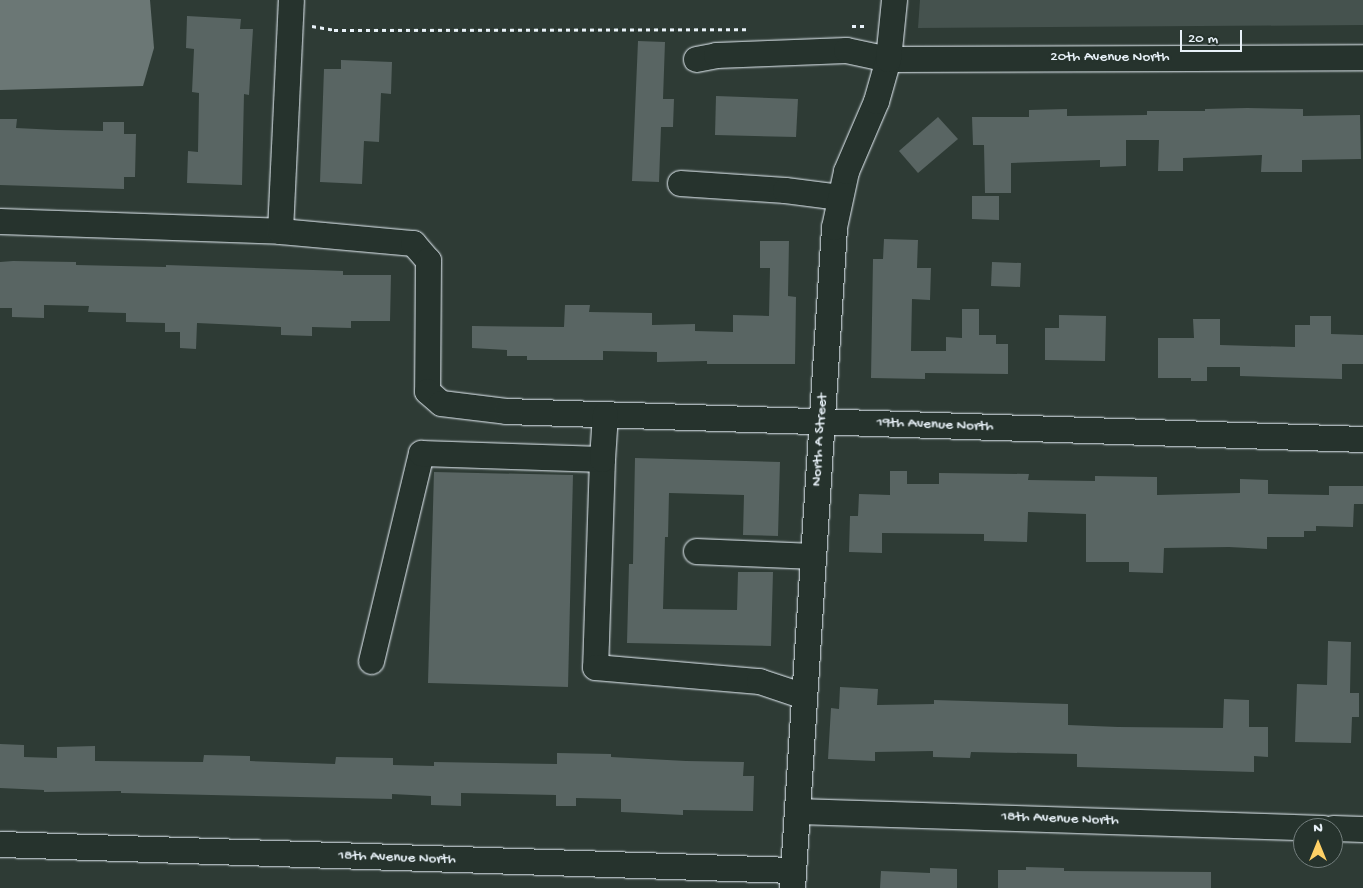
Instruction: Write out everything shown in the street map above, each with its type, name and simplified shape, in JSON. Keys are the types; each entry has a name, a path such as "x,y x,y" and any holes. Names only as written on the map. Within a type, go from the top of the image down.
{"street":[{"name":"North A Street","path":"793,879 834,227 846,171 876,101 888,59 894,0"},
{"path":"280,231 290,8"},
{"name":"20th Avenue North","path":"696,59 716,54 846,50 888,59 1363,57"},
{"path":"680,184 785,190 840,198"},
{"name":"19th Avenue North","path":"0,221 280,231 413,243 428,260 427,391 441,403 506,411 1363,439"},
{"path":"605,414 595,667 759,681 804,696"},
{"path":"371,661 421,453 602,460"},
{"path":"696,551 813,556"},
{"name":"18th Avenue North","path":"797,811 1293,827"},
{"path":"1343,828 1363,829"},
{"name":"18th Avenue North","path":"0,844 793,879"}],"path":[{"path":"290,8 313,26 334,30 751,29"},
{"path":"844,26 891,26"}],"shaded area":[{"path":"0,0 150,0 154,48 143,86 0,90"},
{"path":"920,0 1363,0 1363,25 918,28"}],"building":[{"path":"187,16 241,19 240,29 253,29 249,95 244,94 242,185 187,183 188,151 198,152 199,93 192,92 194,49 186,48"},
{"path":"638,41 665,42 663,99 674,99 673,127 661,127 659,182 632,181"},
{"path":"341,60 392,62 391,94 381,93 379,142 364,141 362,184 320,182 324,69 341,69"},
{"path":"716,96 798,99 796,137 715,135"},
{"path":"1067,109 1067,116 1147,115 1147,111 1205,111 1205,109 1303,109 1303,116 1360,115 1361,159 1302,160 1302,172 1261,172 1262,155 1183,158 1183,171 1158,171 1159,140 1126,140 1126,166 1100,167 1100,160 1011,163 1011,193 985,193 984,145 973,145 972,117 1029,117 1029,110"},
{"path":"938,117 958,139 918,173 899,151"},
{"path":"0,119 17,119 16,128 57,130 103,131 103,122 124,122 124,134 136,134 135,177 124,177 124,189 0,185"},
{"path":"972,196 999,196 999,220 972,219"},
{"path":"884,239 918,240 917,268 931,268 930,300 912,299 911,351 946,351 946,337 962,338 962,309 979,309 979,335 996,335 996,344 1008,344 1008,374 925,373 925,379 871,378 873,259 883,259"},
{"path":"760,241 789,241 788,296 796,297 795,364 707,364 707,361 657,362 657,352 603,351 603,360 527,360 527,356 507,356 507,350 472,348 472,326 564,327 565,305 590,305 589,312 652,313 652,325 695,324 695,331 733,332 733,315 769,316 770,268 760,268"},
{"path":"0,262 76,262 76,265 166,267 166,265 343,271 343,275 391,275 390,321 351,321 351,328 312,327 312,336 281,335 281,327 197,323 196,349 180,348 180,332 165,332 165,323 126,322 126,313 88,312 89,306 44,305 44,318 12,317 12,308 0,308"},
{"path":"992,262 1021,263 1020,287 991,286"},
{"path":"1059,315 1106,316 1105,361 1045,360 1045,328 1059,328"},
{"path":"1310,316 1331,316 1331,334 1363,335 1363,364 1342,364 1342,379 1240,376 1240,367 1207,367 1207,381 1191,381 1191,378 1158,378 1158,338 1194,338 1193,319 1220,319 1220,345 1295,347 1295,325 1310,325"},
{"path":"635,458 780,462 778,536 743,535 744,495 669,493 668,537 665,537 663,609 737,610 738,572 773,572 771,646 627,643 629,564 633,564"},
{"path":"890,471 907,471 907,484 939,484 939,473 1029,474 1028,480 1095,481 1095,476 1157,477 1157,495 1240,493 1240,479 1268,480 1268,494 1329,495 1329,486 1363,486 1363,504 1354,504 1353,527 1316,526 1316,531 1304,531 1304,537 1267,537 1267,549 1229,547 1164,548 1163,573 1129,572 1129,562 1086,562 1086,514 1028,512 1027,542 984,541 984,534 882,533 882,553 849,552 850,516 858,516 859,494 890,495"},
{"path":"434,472 573,475 568,687 428,683"},
{"path":"1328,641 1351,642 1350,693 1359,693 1359,717 1352,717 1351,743 1295,742 1297,684 1327,685"},
{"path":"840,687 878,689 877,705 934,704 934,700 1068,704 1068,725 1118,727 1223,728 1224,699 1249,700 1249,727 1268,727 1268,757 1254,756 1254,772 1077,767 1077,754 971,752 970,758 933,757 933,751 875,752 875,761 828,759 831,708 839,709"},
{"path":"0,744 24,745 24,757 57,758 57,747 95,746 95,761 203,762 204,755 250,756 250,761 335,764 336,757 393,758 393,765 434,766 434,762 557,764 557,753 611,754 611,757 686,761 744,762 743,776 754,776 753,811 683,810 683,815 621,812 621,799 576,798 576,806 556,806 556,795 461,793 461,806 431,805 431,796 392,794 392,799 121,793 121,791 44,792 44,790 0,788"},
{"path":"1026,867 1064,868 1064,871 1211,872 1211,888 998,888 998,870 1026,870"},
{"path":"930,868 957,869 957,888 880,888 881,871 930,873"}]}
